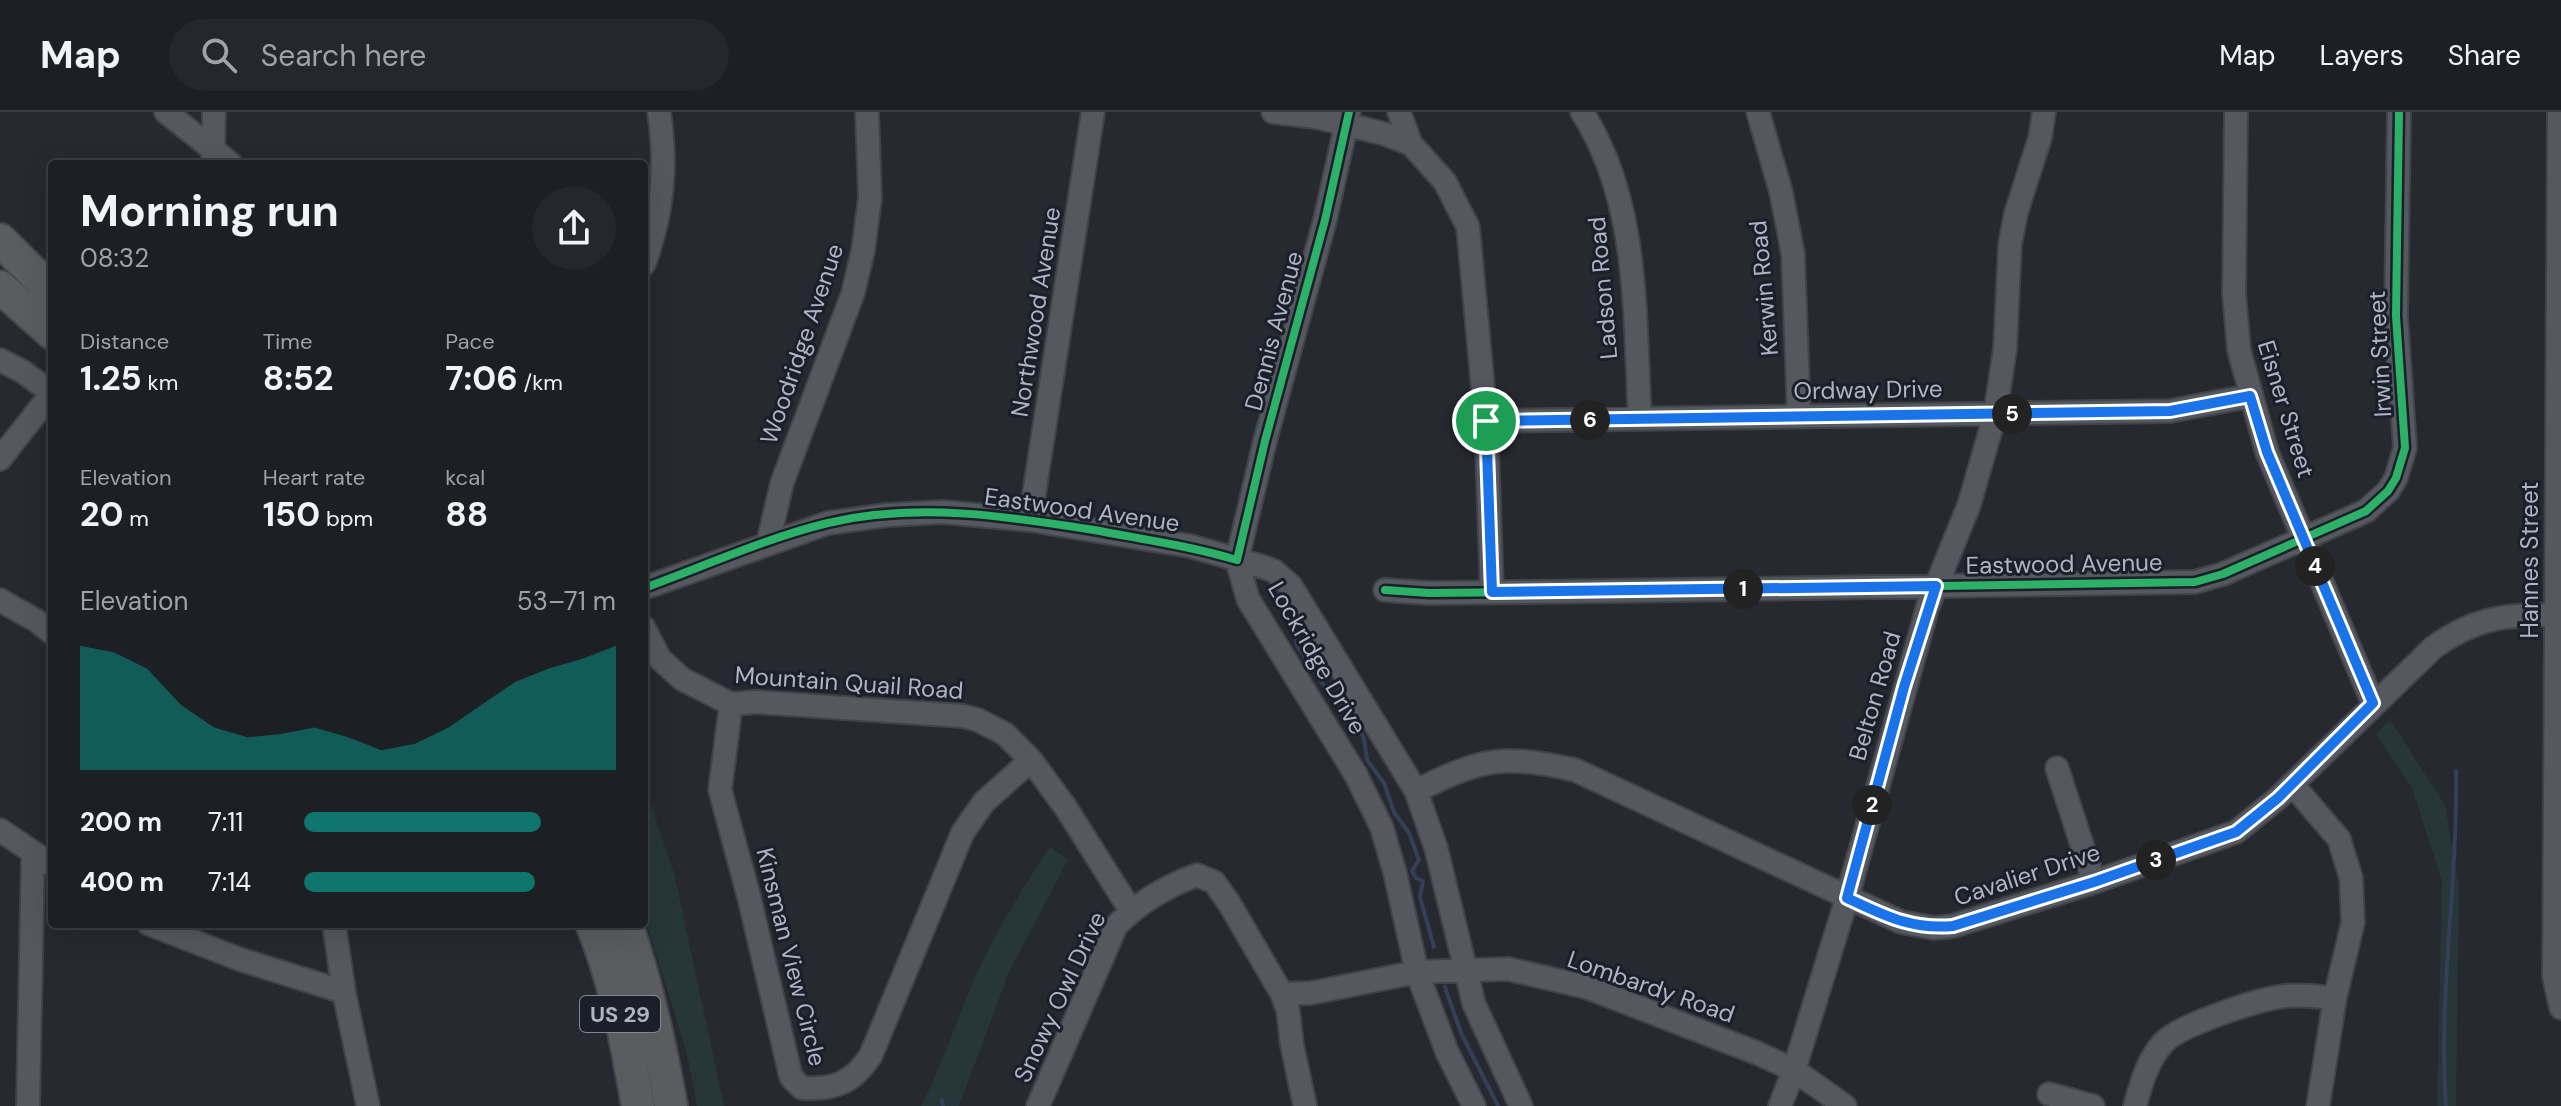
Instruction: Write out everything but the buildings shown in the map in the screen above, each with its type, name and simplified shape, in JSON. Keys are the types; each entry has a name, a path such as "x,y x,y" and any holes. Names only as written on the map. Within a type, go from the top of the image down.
{"highway":[{"path":"0,240 48,287"},
{"path":"0,287 48,329"},
{"name":"US 29","path":"594,928 625,1030 638,1106"},
{"name":"US 29","path":"627,928 643,971 671,1106"}],"street":[{"path":"166,112 219,160"},
{"path":"214,112 219,160"},
{"path":"648,253 663,191 664,146 659,112"},
{"name":"Woodridge Avenue","path":"768,543 782,483 853,293 863,251 870,198 867,112"},
{"name":"Northwood Avenue","path":"1030,520 1093,112"},
{"path":"1273,112 1316,117 1348,116 1411,144"},
{"path":"1399,112 1411,144 1445,182 1468,227 1486,421 1492,592"},
{"name":"Ladson Road","path":"1582,112 1592,127 1620,198 1629,249 1640,419"},
{"name":"Kerwin Road","path":"1758,112 1781,192 1793,254 1799,416"},
{"name":"Belton Road","path":"1780,1106 1847,898 1904,687 1936,586 1969,505 1995,415 2005,349 2010,244 2016,213 2040,138 2044,112"},
{"name":"Eisner Street","path":"2236,112 2234,293 2239,350 2267,452 2373,703"},
{"name":"Irwin Street","path":"2303,540 2366,511 2388,491 2396,478 2405,448 2396,316 2399,112"},
{"name":"Hannes Street","path":"2559,112 2554,976 2561,1008"},
{"name":"Dennis Avenue","path":"1237,560 1265,441 1325,220 1348,116"},
{"path":"0,360 48,390"},
{"name":"Ordway Drive","path":"1486,421 2170,411 2250,396"},
{"path":"0,459 48,398"},
{"name":"Eastwood Avenue","path":"648,587 828,523 943,512 1030,520 1190,546 1237,560"},
{"name":"Eastwood Avenue","path":"1385,590 1429,593 2195,582 2223,574 2303,540"},
{"name":"Lockridge Drive","path":"1237,560 1274,571 1291,586 1416,791 1436,848 1474,1004 1521,1106"},
{"name":"Lockridge Drive","path":"1237,560 1248,599 1356,775 1382,828 1417,972 1447,1052 1474,1106"},
{"path":"0,600 48,630"},
{"name":"Cavalier Drive","path":"1416,791 1471,765 1491,761 1528,759 1575,770 1901,922 1934,928 1953,926 2094,882 2236,832 2292,784 2373,703 2455,631 2484,619 2502,616 2558,615"},
{"name":"Mountain Quail Road","path":"648,636 660,659 682,679 731,704 756,702 963,716 1005,734 1031,760 1066,808 1131,911"},
{"name":"Kinsman View Circle","path":"731,704 720,790 749,897 791,1077 802,1088 815,1089 847,1082 862,1069 871,1055 963,832 984,802 1031,760"},
{"path":"2057,768 2094,882"},
{"path":"2292,784 2339,839 2351,878 2353,922 2335,998 2318,1106"},
{"path":"0,830 48,862"},
{"path":"28,1106 33,853"},
{"path":"1131,911 1179,882 1197,875 1214,882 1282,994 1288,1010 1305,1106"},
{"name":"Snowy Owl Drive","path":"1038,1106 1116,926 1131,911"},
{"path":"159,928 239,959 344,992"},
{"path":"335,928 344,992 368,1106"},
{"name":"Lombardy Road","path":"1282,994 1311,993 1417,972 1508,969 1586,987 1757,1053 1794,1070 1845,1106"},
{"path":"2135,1106 2144,1075 2162,1044 2175,1034 2212,1017 2273,997 2335,998"},
{"path":"2049,1094 2093,1106"}],"shaded area":[{"path":"2390,720 2445,805 2459,887 2456,1106 2437,1106 2442,881 2412,788 2376,734"},
{"path":"648,789 674,873 724,1106 697,1106 687,1053 648,928"},
{"path":"1050,847 1068,860 1009,972 959,1106 921,1106 984,958"}],"waterway":[{"path":"1293,627 1297,646 1331,696 1355,718 1364,739 1367,760 1384,783 1394,812 1409,833 1419,860 1412,871 1416,878 1423,881 1420,897 1434,947"},
{"path":"2446,1106 2444,1022 2456,771"},
{"path":"1445,987 1461,1033 1498,1106"},
{"path":"942,1100 943,1106"}],"cycle path":[{"path":"648,586 806,529 894,513 961,513 1028,520 1166,543 1237,560 1265,441 1325,220 1349,112"},
{"path":"1385,590 1429,593 2195,582 2223,574 2366,511 2388,491 2396,478 2405,448 2396,316 2399,112"}],"route":[{"path":"2250,396 2267,452 2373,703 2278,798 2236,832 2094,882 1953,926 1934,928 1901,922 1847,898 1904,687 1936,586 1492,592 1486,421 2170,411 2250,396"}]}
